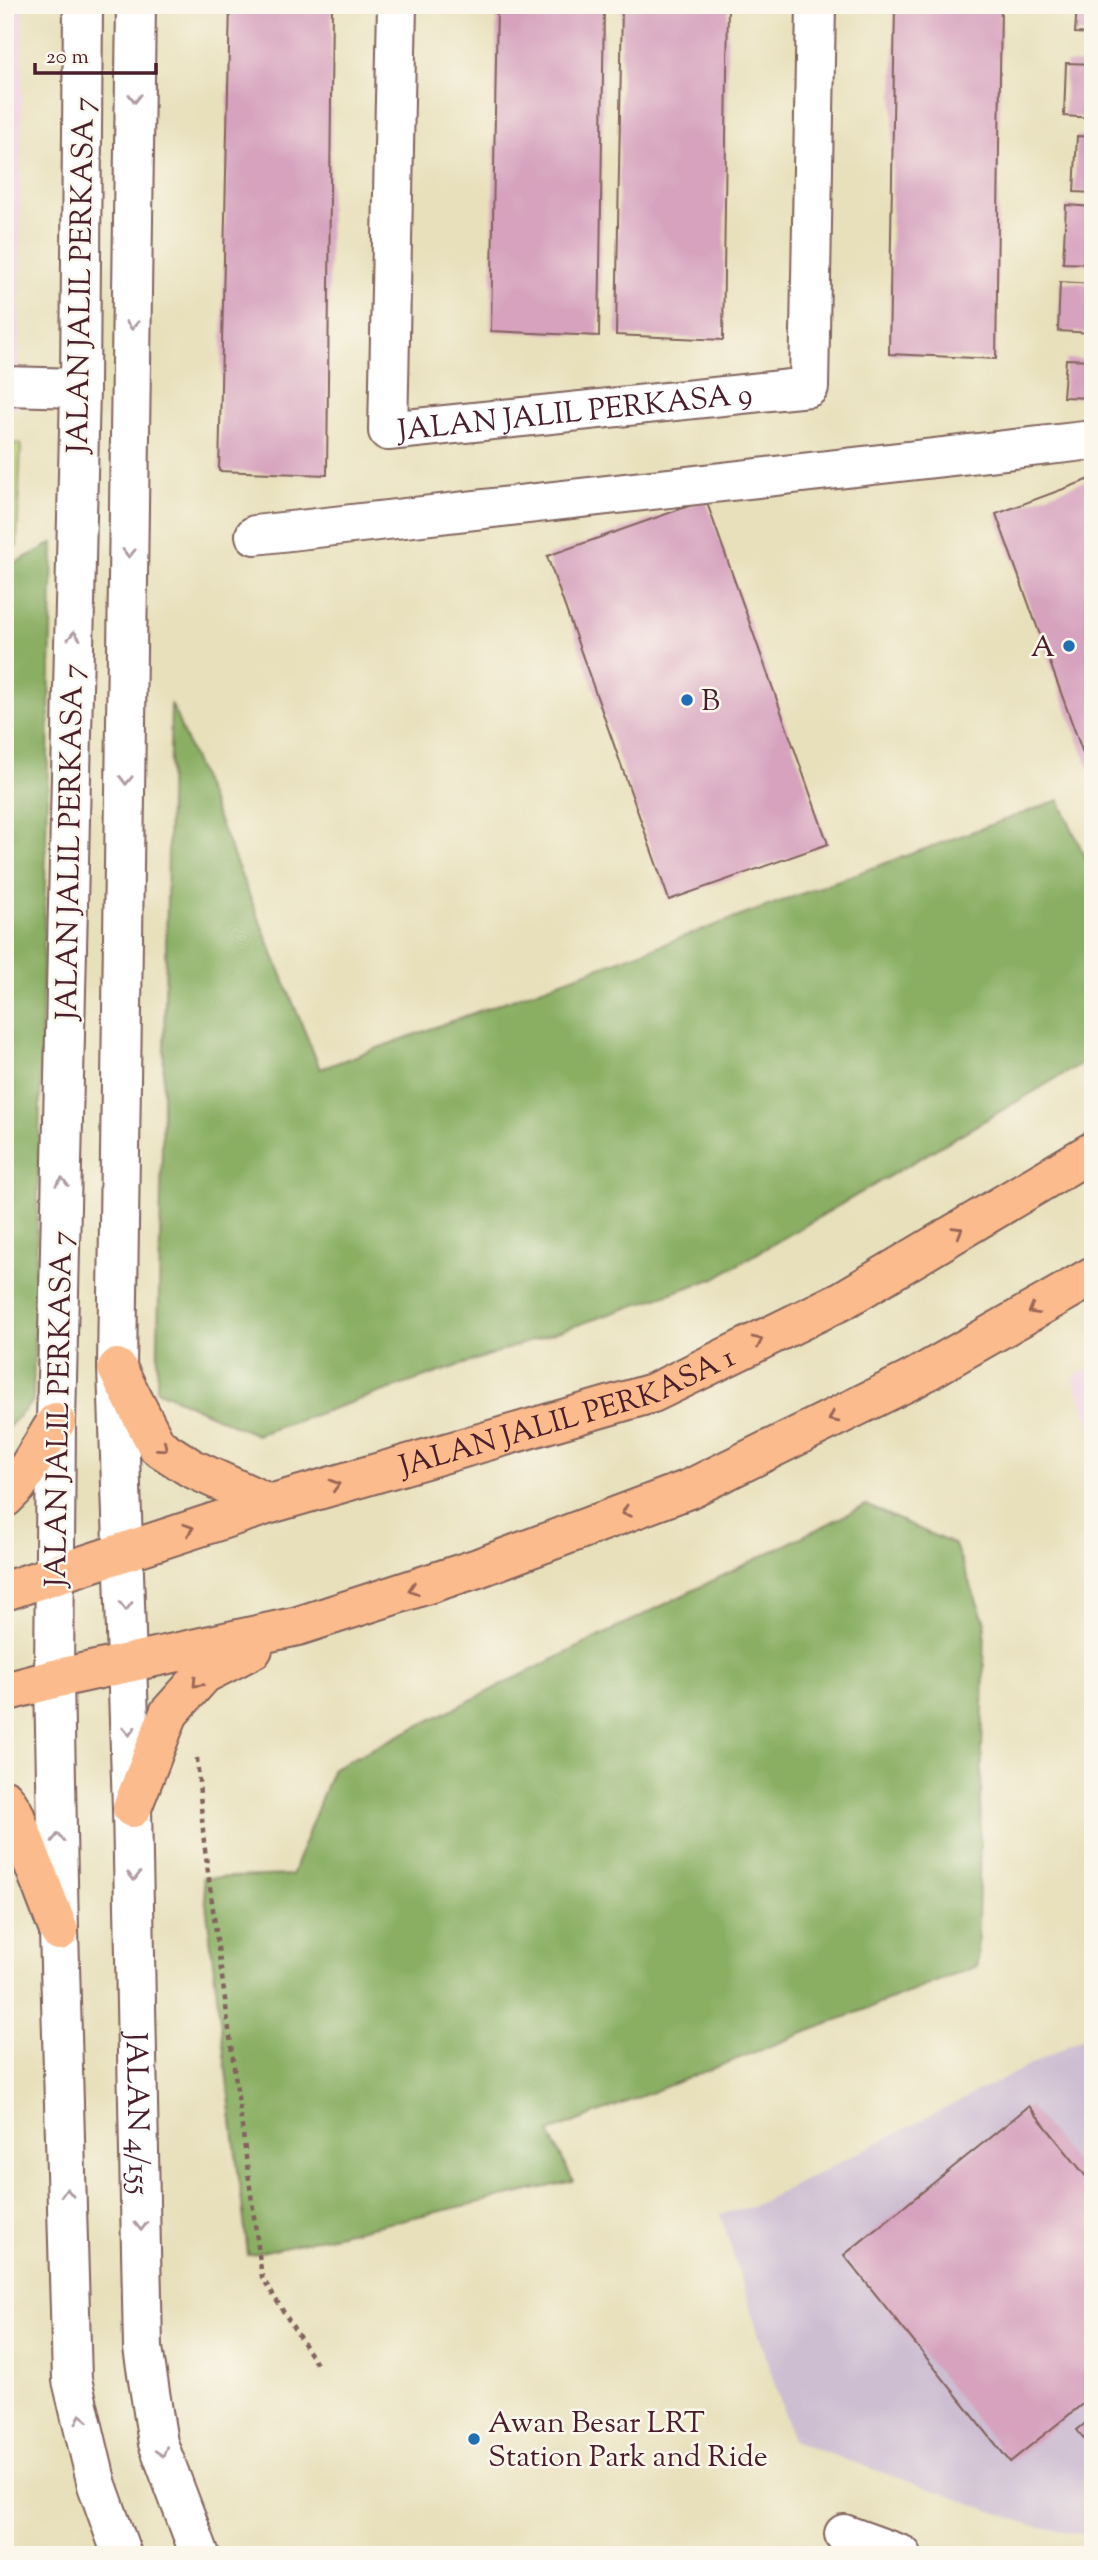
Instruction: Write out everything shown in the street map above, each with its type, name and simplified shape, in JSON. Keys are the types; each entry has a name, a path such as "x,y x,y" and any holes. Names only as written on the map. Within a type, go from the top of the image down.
{"main road":[{"name":"JALAN JALIL PERKASA 1","path":"5,1591 270,1504 653,1392 843,1300 1093,1151"},
{"path":"5,1692 298,1626 478,1568 688,1489 913,1379 1093,1276"},
{"path":"117,1368 158,1446 191,1468 270,1504"},
{"path":"5,1498 17,1486 56,1422"},
{"path":"132,1808 169,1713 204,1674 298,1626"},
{"path":"5,1799 15,1813 59,1931"}],"street":[{"name":"JALAN JALIL PERKASA 7","path":"54,1679 56,1422 80,388 83,5"},
{"name":"JALAN JALIL PERKASA 7","path":"127,1663 117,1368 136,5"},
{"name":"JALAN JALIL PERKASA 9","path":"397,5 388,431 809,387 817,5"},
{"path":"5,386 80,388"},
{"path":"255,535 1093,440"},
{"name":"JALAN 4/155","path":"127,1663 143,2348 158,2443 200,2555"},
{"path":"54,1679 72,2380 97,2485 121,2555"},
{"path":"844,2534 902,2555"}],"path":[{"path":"197,1754 204,1842 262,2277 316,2364"}],"shaded area":[{"path":"5,5 23,5 18,409 5,409"},
{"path":"1093,1365 1093,1430 1073,1378"},
{"path":"1093,2033 1093,2536 1035,2526 793,2441 720,2214 752,2207"}],"green space":[{"path":"5,443 21,444 17,546 5,551"},
{"path":"53,543 33,1401 5,1431 5,568"},
{"path":"171,703 320,1069 1059,800 1093,875 1093,1057 715,1278 256,1435 157,1390"},
{"path":"866,1505 955,1545 985,1623 977,1966 549,2132 573,2181 248,2255 203,1878 292,1875 333,1768"}],"building":[{"path":"230,5 332,5 327,475 219,471"},
{"path":"497,5 604,5 599,336 491,331"},
{"path":"622,5 728,5 723,340 616,335"},
{"path":"895,5 1001,5 996,359 889,354"},
{"path":"1077,5 1093,5 1093,34 1075,33"},
{"path":"1066,63 1093,64 1093,118 1064,116"},
{"path":"1077,136 1093,137 1093,193 1074,192"},
{"path":"1066,205 1093,207 1093,264 1063,263"},
{"path":"1060,282 1093,284 1093,333 1058,331"},
{"path":"1066,359 1093,360 1093,398 1063,397"},
{"name":"A","path":"1093,478 1093,778 1092,778 996,514"},
{"name":"B","path":"706,500 828,844 669,900 547,556"},
{"path":"1029,2106 1093,2185 1093,2412 1085,2402 1010,2462 844,2255"},
{"path":"1093,2417 1093,2450 1077,2430"}],"place":[{"name":"A","path":"1069,646"},
{"name":"B","path":"687,700"},
{"name":"Awan Besar LRT Station Park and Ride","path":"474,2439"}]}
